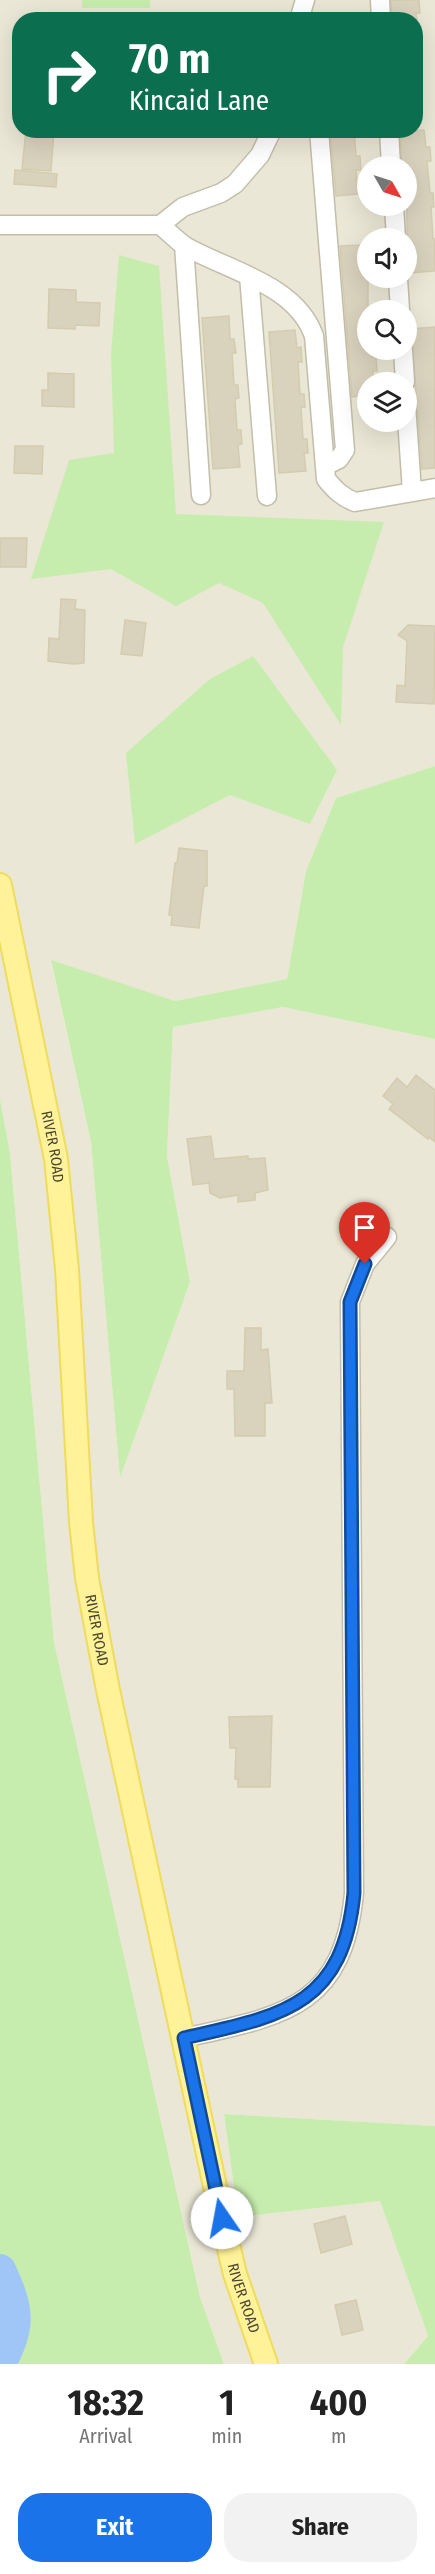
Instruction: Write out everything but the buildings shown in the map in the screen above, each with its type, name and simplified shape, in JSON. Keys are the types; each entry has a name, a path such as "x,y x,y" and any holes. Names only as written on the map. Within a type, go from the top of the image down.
{"main road":[{"name":"RIVER ROAD","path":"0,885 56,1159 67,1269 81,1522 87,1578 108,1690 235,2274 266,2364"}],"street":[{"path":"0,225 160,225 183,207 221,193 235,184 260,155 268,138"},
{"path":"320,138 345,450 339,459 325,466"},
{"path":"389,138 390,156"},
{"path":"160,225 184,245 249,276 276,292 309,322 314,336 326,479 334,489 345,498 355,502 435,488"},
{"path":"184,245 201,495"},
{"path":"249,276 267,496"},
{"path":"408,432 412,492"},
{"path":"184,2038 252,2023 291,2007 310,1995 325,1980 346,1941 354,1893 350,1302 365,1264 387,1237"}],"shaded area":[{"path":"0,0 82,0 82,7 150,7 150,0 435,0 435,766 336,798 306,871 287,979 175,1001 51,961 91,1142 120,1477 190,1282 167,1156 173,1027 283,1007 435,1039 435,2126 224,2114 238,2217 380,2201 428,2336 404,2364 224,2364 200,2297 54,1642 10,1153 0,1099"}],"green space":[{"path":"82,0 150,0 150,8 82,8"},
{"path":"119,255 159,266 176,514 384,522 343,647 341,725 263,603 219,583 176,606 111,569 31,579 69,460 114,453 111,354"},
{"path":"253,656 337,770 310,824 230,795 135,844 126,753 210,679"},
{"path":"435,766 435,1039 283,1007 173,1027 167,1156 190,1282 120,1478 91,1142 51,960 175,1001 287,979 306,871 336,798"},
{"path":"0,1099 10,1153 54,1642 200,2297 224,2364 0,2364"},
{"path":"224,2114 435,2126 435,2364 404,2364 428,2336 380,2201 238,2217"}],"waterway":[{"path":"0,2270 11,2296 15,2317 11,2338 0,2364"}],"route":[{"path":"222,2218 184,2038 252,2023 291,2007 310,1995 325,1980 338,1959 352,1918 354,1893 350,1302 365,1264"}]}
